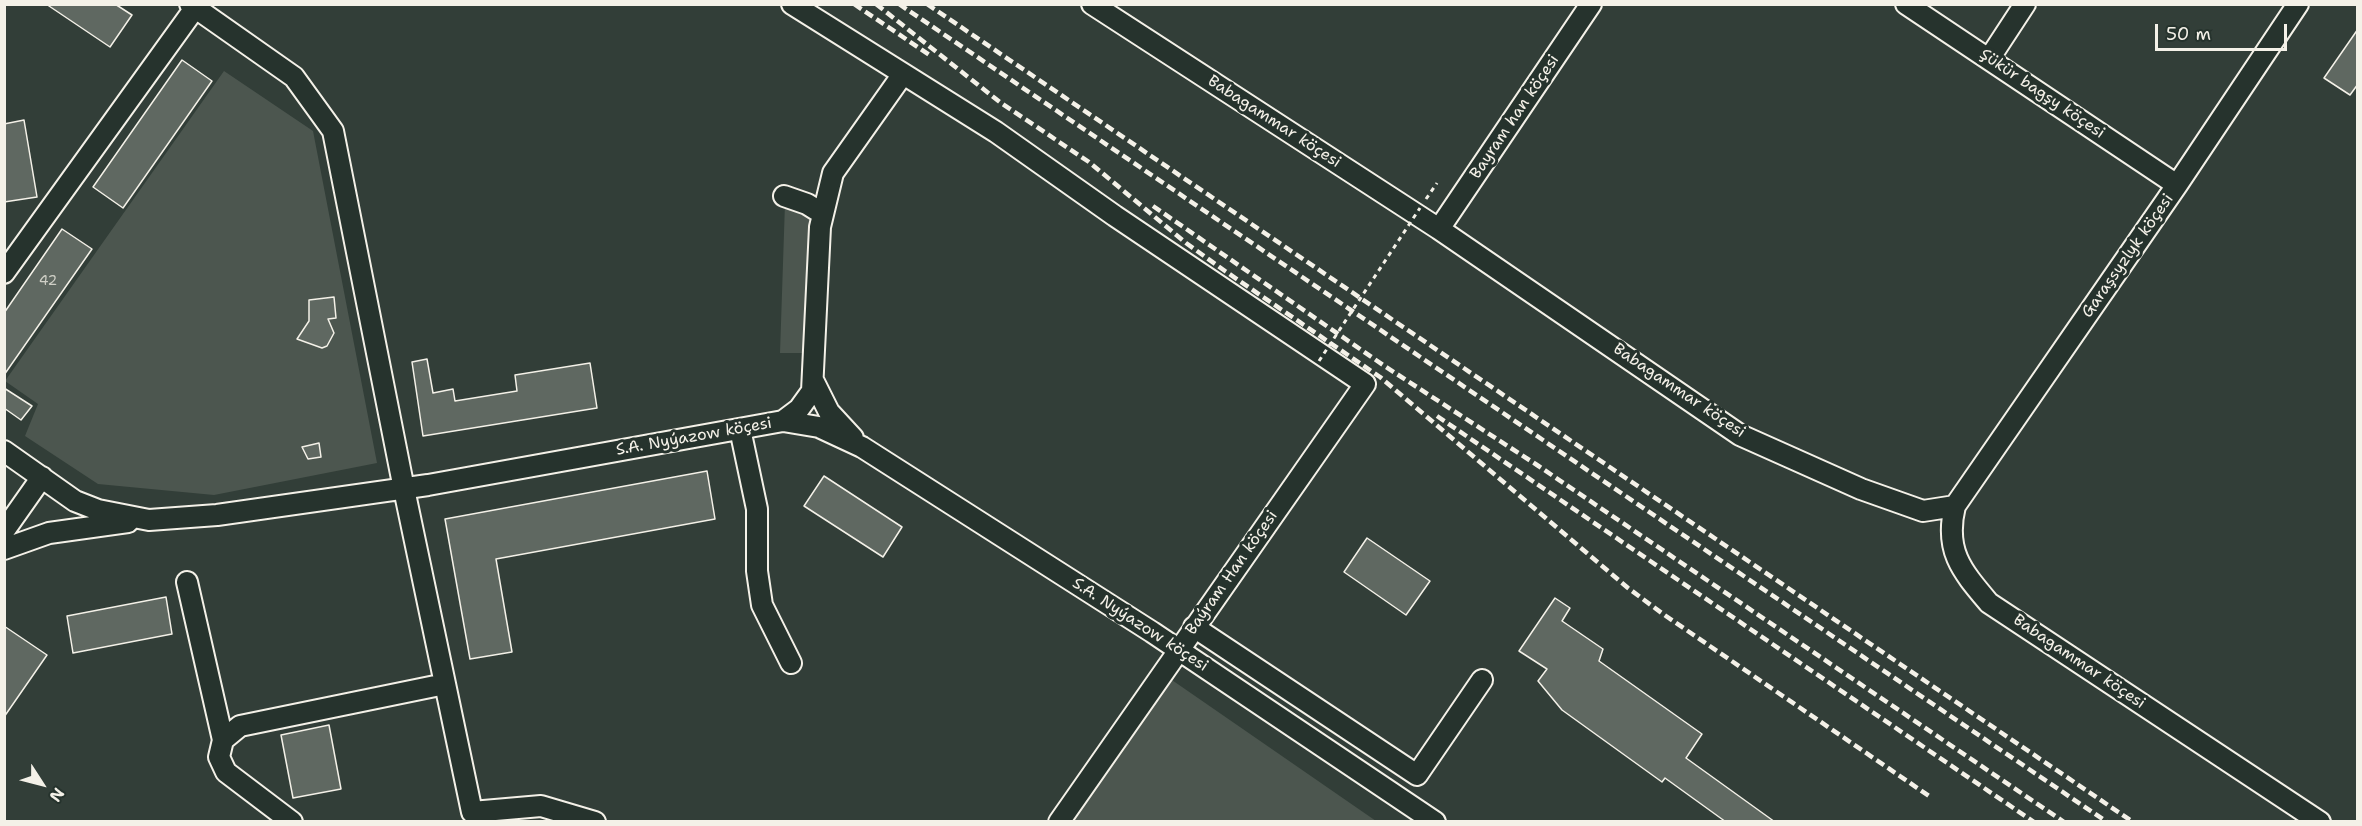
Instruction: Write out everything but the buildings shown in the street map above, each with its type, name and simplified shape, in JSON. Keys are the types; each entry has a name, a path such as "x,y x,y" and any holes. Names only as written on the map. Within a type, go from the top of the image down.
{"street":[{"path":"783,421 805,403 814,382 820,227 833,173 903,74 792,4"},
{"name":"Babagammar köçesi","path":"1092,4 1439,229 1740,435 1861,489 1923,511 1955,506 1950,526 1954,552 1962,571 1989,603 2320,822"},
{"name":"Bayram han köçesi","path":"1439,229 1591,4"},
{"name":"Şükür bagşy köçesi","path":"1906,4 2177,184"},
{"path":"1989,58 2025,4"},
{"name":"Garaşsyzlyk köçesi","path":"1955,506 2298,4"},
{"path":"4,273 192,6 294,77 333,131 445,684 466,817 541,806 595,822"},
{"name":"Baýram Han köçesi","path":"903,74 996,132 1115,216 1365,384 1059,822"},
{"path":"784,196 807,204 823,214"},
{"path":"814,382 829,412 862,447"},
{"name":"S.A. Nyýazow köçesi","path":"4,451 75,501 98,510 149,520 217,515 404,489 783,421 819,428 862,447 1178,650 1436,822"},
{"path":"740,429 757,509 757,571 762,605 791,663"},
{"path":"4,531 42,477"},
{"path":"4,549 50,533 84,526 149,520"},
{"path":"187,582 223,740 219,758 226,772 292,822"},
{"path":"1194,627 1417,775 1482,680"},
{"path":"223,740 240,726 445,684"}],"path":[{"path":"1319,361 1437,183"}],"shaded area":[{"path":"224,71 313,131 377,463 214,495 98,484 25,436 38,404 5,381"},
{"path":"785,203 814,216 809,353 780,353"},
{"path":"1169,678 1376,821 1070,822"}],"railway":[{"path":"854,4 931,56"},
{"path":"876,4 1001,103 1089,162 1186,243 1380,377 1628,588 1929,796"},
{"path":"899,4 2107,822"},
{"path":"927,4 2133,822"},
{"path":"1153,206 1386,367 1537,465 2064,822"},
{"path":"1437,416 2034,822"}]}
